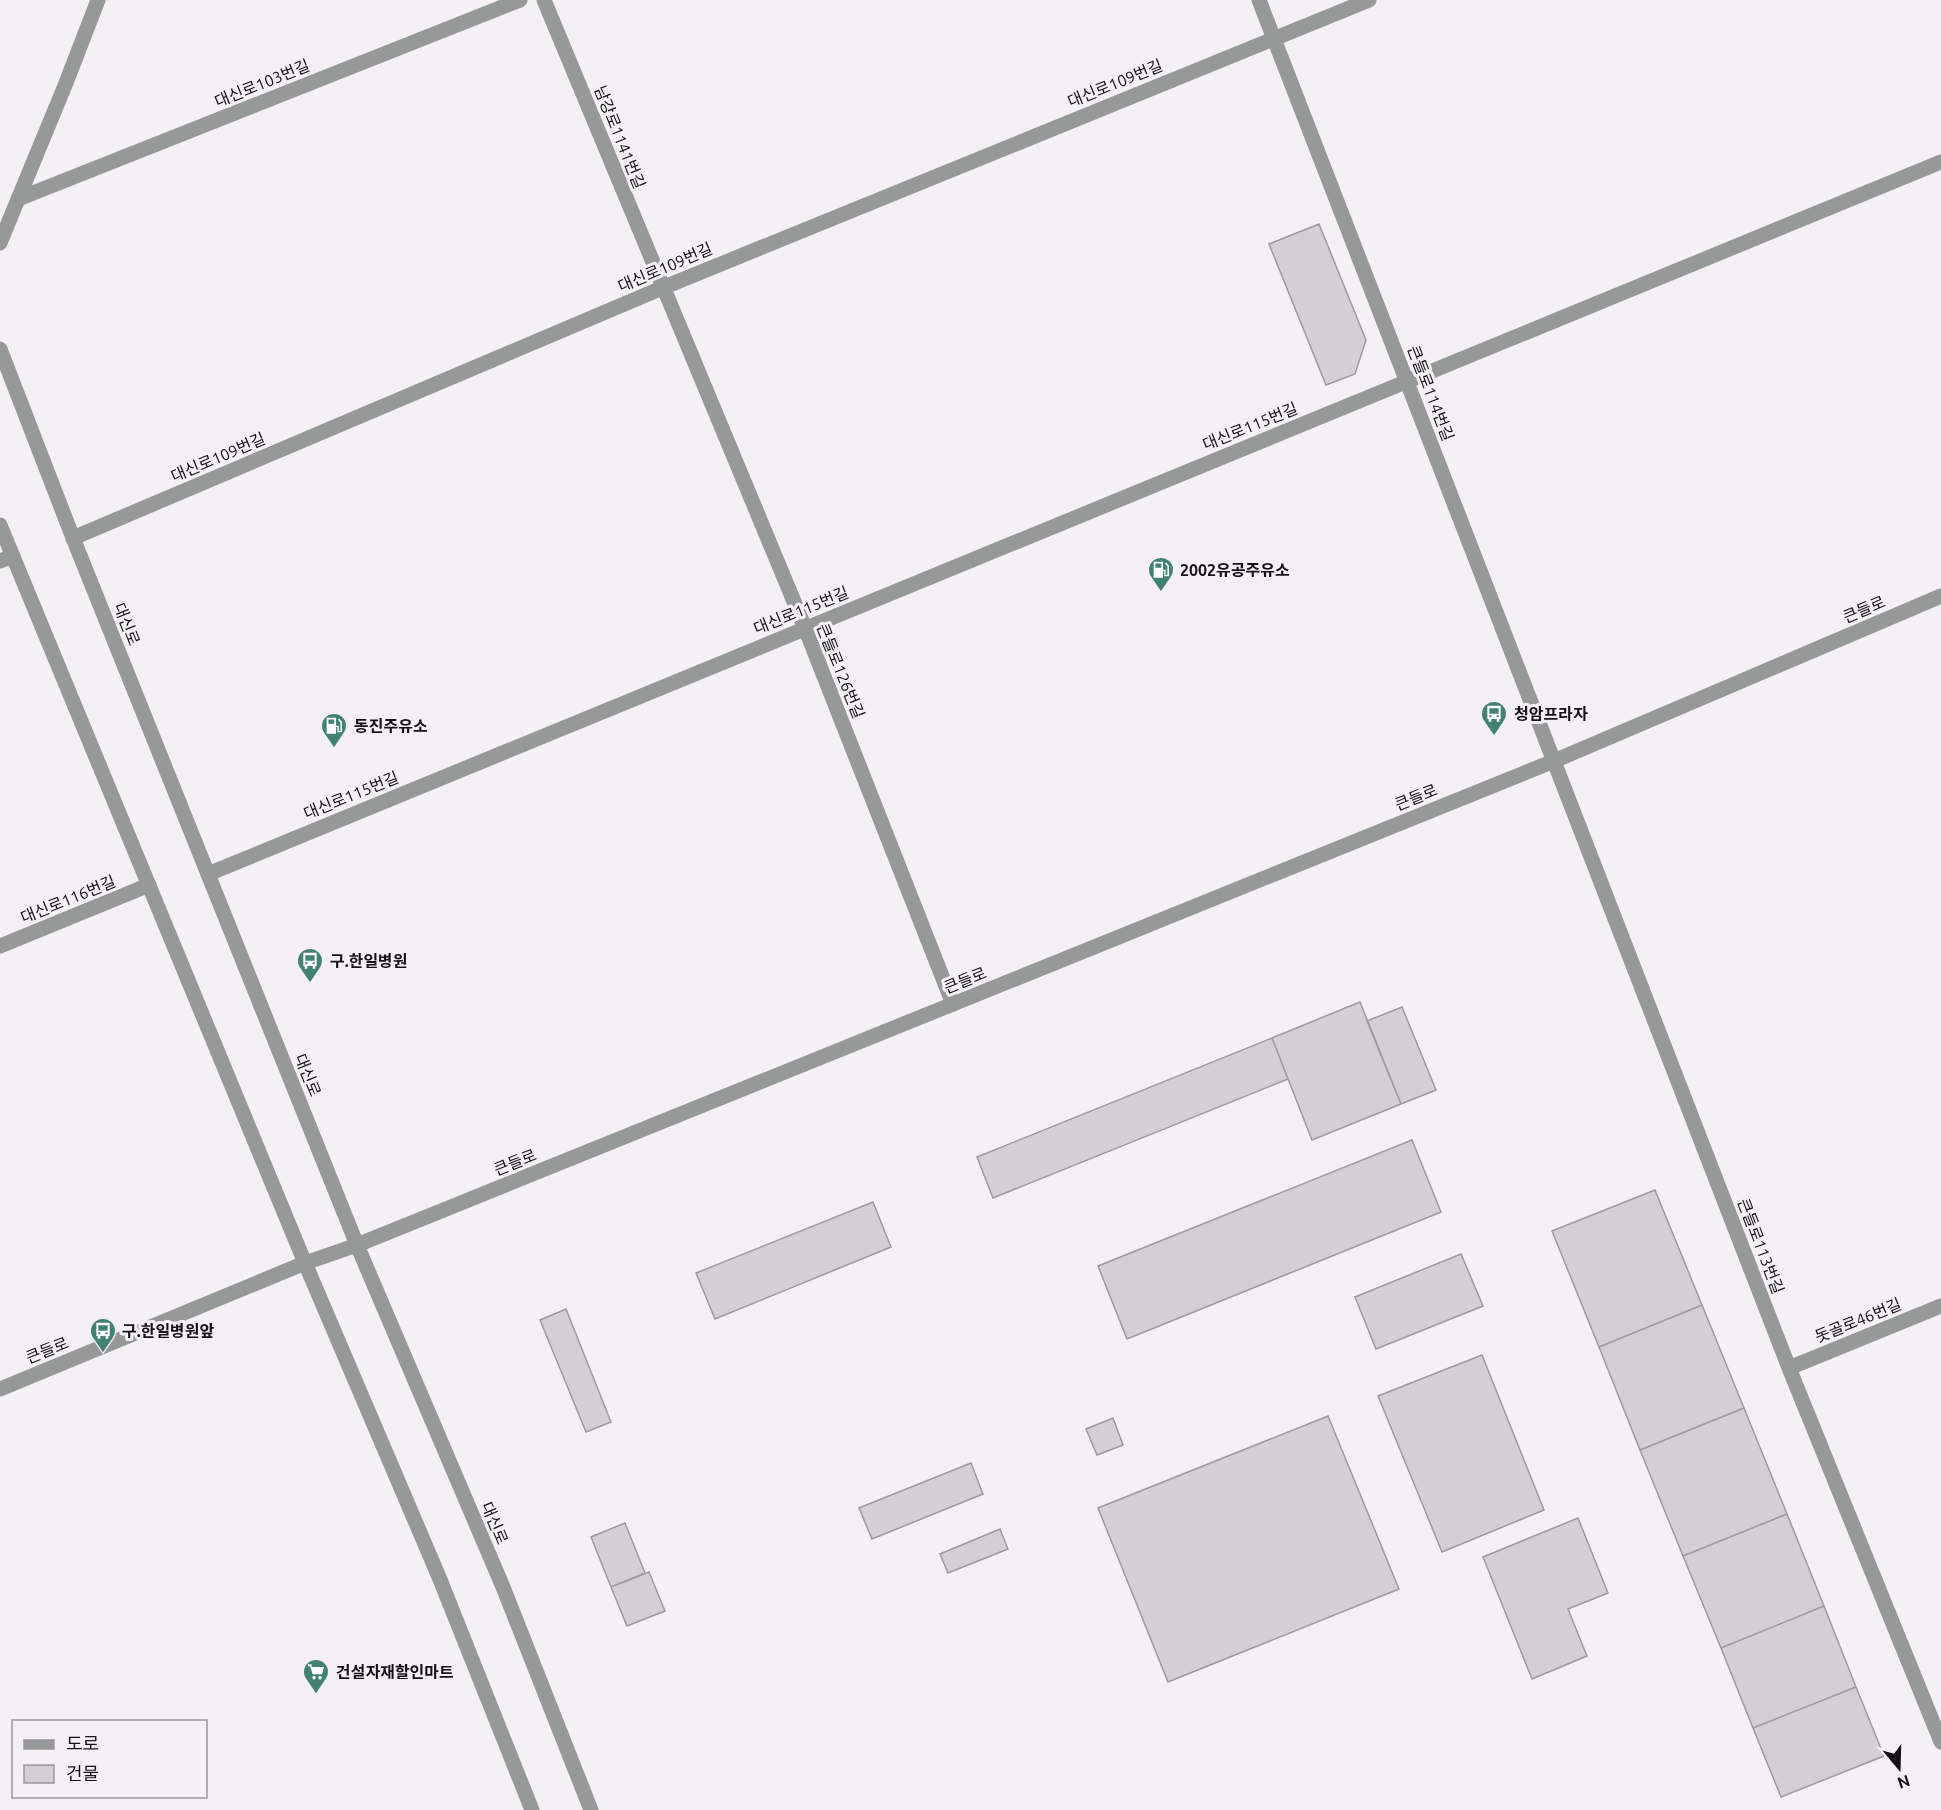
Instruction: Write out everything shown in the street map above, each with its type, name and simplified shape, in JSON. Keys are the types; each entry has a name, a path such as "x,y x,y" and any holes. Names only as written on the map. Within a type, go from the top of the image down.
{"street":[{"path":"0,243 98,0"},
{"name":"대신로103번길","path":"18,199 520,0"},
{"name":"남강로1141번길","path":"544,0 662,288"},
{"name":"큰들로114번길","path":"1259,0 1554,761"},
{"name":"대신로109번길","path":"73,538 662,288 1369,0"},
{"name":"대신로115번길","path":"208,874 1941,162"},
{"name":"큰들로126번길","path":"662,288 805,628 953,1004"},
{"name":"대신로","path":"0,350 73,538 357,1245 502,1587 591,1810"},
{"path":"0,525 7,559 149,885 305,1263 439,1577 532,1810"},
{"name":"큰들로","path":"0,1389 305,1263 357,1245 1554,761 1941,596"},
{"name":"큰들로113번길","path":"1554,761 1789,1368 1941,1742"},
{"name":"대신로116번길","path":"0,946 149,885"},
{"name":"돗골로46번길","path":"1789,1368 1941,1306"}],"building":[{"path":"1319,224 1366,340 1355,374 1326,385 1269,244"},
{"path":"1360,1002 1401,1104 1312,1140 1272,1038"},
{"path":"1402,1007 1436,1090 1401,1104 1367,1021"},
{"path":"1272,1038 1288,1079 993,1198 977,1157"},
{"path":"1412,1140 1441,1212 1127,1339 1098,1266"},
{"path":"1655,1190 1702,1305 1599,1347 1552,1231"},
{"path":"873,1202 891,1247 715,1319 696,1273"},
{"path":"1461,1254 1483,1306 1376,1349 1355,1297"},
{"path":"1702,1305 1744,1408 1640,1450 1599,1347"},
{"path":"566,1309 611,1422 586,1432 540,1320"},
{"path":"1482,1355 1544,1510 1442,1552 1378,1396"},
{"path":"1744,1408 1787,1514 1683,1556 1640,1450"},
{"path":"1328,1416 1399,1589 1168,1682 1098,1508"},
{"path":"1113,1418 1123,1445 1097,1455 1086,1429"},
{"path":"971,1463 983,1494 872,1539 859,1508"},
{"path":"1787,1514 1824,1606 1721,1648 1683,1556"},
{"path":"1578,1518 1608,1593 1568,1609 1587,1656 1532,1679 1483,1557"},
{"path":"625,1523 645,1573 611,1587 591,1537"},
{"path":"1000,1529 1008,1549 948,1573 940,1554"},
{"path":"649,1572 665,1611 627,1626 611,1587"},
{"path":"1824,1606 1856,1687 1753,1728 1721,1648"},
{"path":"1856,1687 1884,1756 1781,1797 1753,1728"}],"place":[{"name":"2002유공주유소","path":"1161,593"},
{"name":"청암프라자","path":"1494,737"},
{"name":"동진주유소","path":"334,749"},
{"name":"구.한일병원","path":"310,984"},
{"name":"구.한일병원앞","path":"103,1354"},
{"name":"건설자재할인마트","path":"316,1695"}]}
